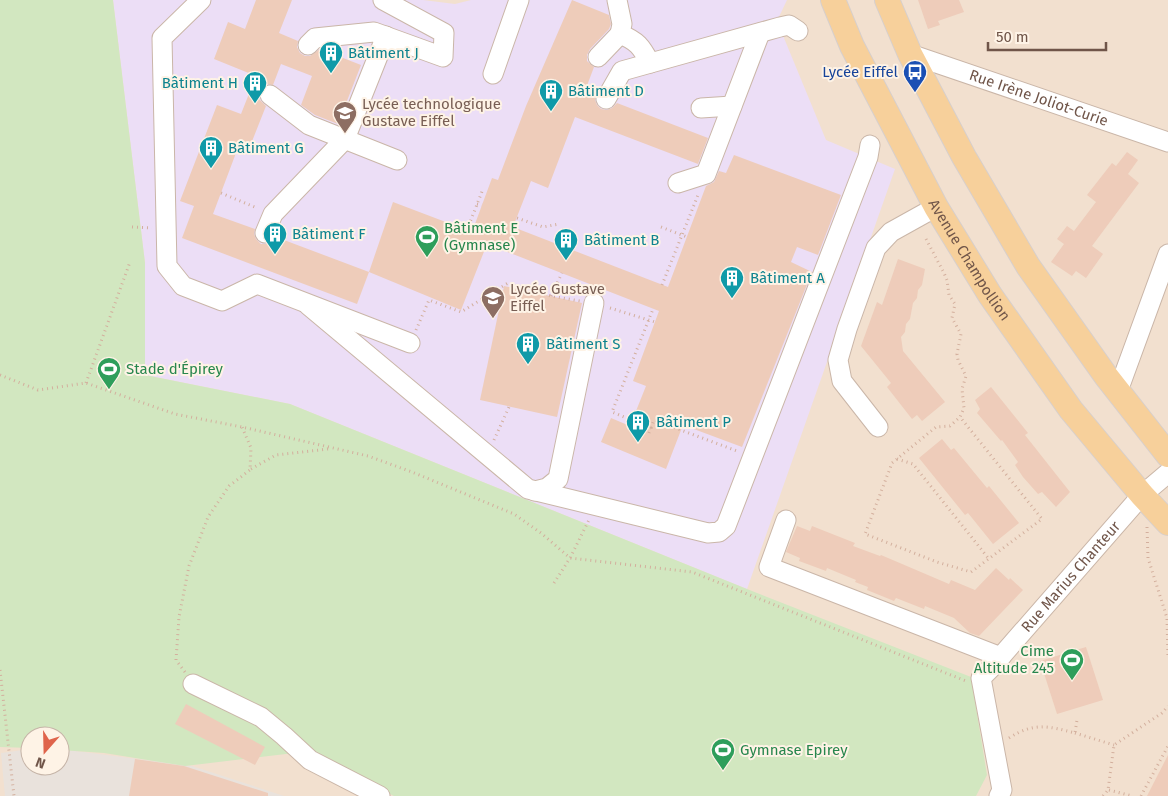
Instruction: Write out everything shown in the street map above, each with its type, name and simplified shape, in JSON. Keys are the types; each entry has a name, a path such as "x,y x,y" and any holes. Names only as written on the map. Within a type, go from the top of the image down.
{"main road":[{"name":"Avenue Champollion","path":"833,0 852,46 936,207 990,295 1071,410 1155,509"},
{"path":"887,0 910,54 964,157 1028,266 1118,392 1168,455"}],"street":[{"path":"201,0 162,38 167,266 183,286 222,301 257,284 410,343"},
{"path":"308,45 315,38 374,32 443,57 444,32 383,0"},
{"path":"493,74 519,0"},
{"path":"598,57 620,34 622,24 617,0"},
{"path":"606,99 622,71 789,25 798,30"},
{"path":"678,183 706,174 760,33"},
{"path":"620,34 634,40 642,48 650,63"},
{"path":"265,233 273,214 345,139 386,36"},
{"name":"Rue Irène Joliot-Curie","path":"910,54 1168,142"},
{"path":"270,95 309,125 397,160"},
{"path":"702,108 732,106"},
{"path":"308,305 528,489 708,533 719,532 726,526 868,157 870,145"},
{"path":"878,427 842,381 838,360 847,328 876,248 891,232 936,207"},
{"path":"1118,392 1168,254"},
{"path":"535,491 547,488 558,479 594,303"},
{"path":"1155,509 1168,473"},
{"path":"558,479 575,501"},
{"name":"Rue Marius Chanteur","path":"981,682 981,678 1001,657 1155,509"},
{"path":"786,520 769,567 1001,657"},
{"path":"981,682 1002,790 999,796"},
{"path":"193,684 261,717 310,760 380,796"}],"path":[{"path":"662,285 706,174"},
{"path":"467,230 483,189"},
{"path":"221,194 273,214"},
{"path":"477,204 482,205"},
{"path":"517,218 543,227 559,224"},
{"path":"660,227 687,237"},
{"path":"926,239 944,273 949,294 955,304 952,318 961,334 957,354 966,376 962,389 964,408 960,417 950,426 936,427 892,463 865,534 971,572 1042,519 960,417"},
{"path":"571,249 574,242"},
{"path":"86,383 130,262"},
{"path":"551,296 562,273"},
{"path":"410,343 429,300 461,312 508,283 551,296 594,303 655,322"},
{"path":"651,428 612,412 653,309"},
{"path":"0,375 38,390 86,383 175,414 242,427 368,456 403,468 514,514 541,533 570,558 692,572 969,682 981,682"},
{"path":"487,456 509,407"},
{"path":"648,433 654,420 752,457"},
{"path":"242,427 251,448 250,470"},
{"path":"193,684 176,660 179,617 189,566 208,517 229,486 250,470 276,456 332,449"},
{"path":"897,459 913,464 989,559"},
{"path":"554,583 570,558 589,520 586,511 575,501"},
{"path":"1155,509 1146,529 1148,558 1168,619 1168,658"},
{"path":"0,670 14,796"},
{"path":"1103,796 1108,790 1114,745 1162,713 1168,706"},
{"path":"1075,732 1077,720"},
{"path":"994,748 1022,730 1040,726 1075,732 1114,745"},
{"path":"1141,796 1168,746"},
{"path":"1108,790 1132,796"}],"shaded area":[{"path":"0,0 1168,0 1168,796 0,796"},
{"name":"Lycée Gustave Eiffel","path":"113,0 423,0 455,4 471,0 787,0 777,21 826,140 895,169 747,589 290,404 145,375 145,263"},
{"path":"20,750 20,776 70,776 70,750 192,766 284,796 5,796 1,753"}],"green space":[{"name":"Stade d'Épirey","path":"0,0 113,0 145,263 145,375 290,404 747,589 971,677 987,775 976,796 394,796 303,752 185,766 104,753 70,751 70,726 20,726 20,748 0,747"}],"building":[{"path":"256,0 292,0 279,33 298,41 297,47 300,53 310,56 320,49 361,65 338,124 315,115 301,105 312,76 281,64 273,85 266,84 259,93 259,99 266,106 249,149 239,145 213,214 255,229 256,239 261,244 271,242 276,237 369,272 357,304 182,238 194,206 180,201 217,105 241,114 256,76 214,59 228,22 245,29"},
{"path":"572,0 609,15 611,24 609,29 590,49 587,55 587,61 594,67 585,91 596,95 597,105 601,109 607,110 617,103 708,138 698,164 575,117 548,188 531,181 513,227 668,287 706,186 714,182 719,171 726,173 734,155 841,195 818,255 797,247 791,262 812,272 742,447 683,425 666,469 601,442 611,418 630,426 646,386 633,381 659,311 487,244 461,310 369,272 393,202 472,232 492,178 498,180 526,106"},
{"path":"918,0 959,0 964,12 938,21 940,25 928,29"},
{"path":"1127,152 1138,160 1128,174 1139,183 1092,246 1103,254 1086,278 1076,271 1072,276 1051,262 1064,244 1057,239 1067,226 1074,231 1096,202 1087,195 1112,163 1116,166"},
{"path":"898,259 925,269 922,285 913,303 910,319 901,337 903,351 945,402 922,421 917,415 912,419 887,387 891,383 861,346 877,302 882,305"},
{"name":"Bâtiment S","path":"504,286 582,303 557,417 480,400"},
{"path":"991,387 1028,433 1025,435 1070,492 1056,507 1042,492 1038,494 1023,477 1015,465 1018,462 1002,440 977,413 980,409 975,400"},
{"path":"942,439 951,450 954,448 987,488 989,486 1019,523 993,544 968,513 965,515 919,458"},
{"path":"797,526 810,531 812,526 855,543 853,546 881,555 949,584 951,580 975,590 996,568 1023,590 979,636 970,633 954,618 925,606 924,609 896,598 894,601 867,590 868,587 855,582 856,580 827,568 826,571 799,561 800,558 786,552"},
{"name":"Cime Altitude 245","path":"1086,647 1103,700 1057,714 1040,661"},
{"path":"186,704 265,747 255,765 175,724"},
{"path":"1168,755 1168,796 1147,796"},
{"path":"135,759 184,766 268,793 268,796 129,796"}],"place":[{"name":"Bâtiment J","path":"331,74"},
{"name":"Lycée Eiffel","path":"915,93"},
{"name":"Bâtiment H","path":"255,104"},
{"name":"Bâtiment D","path":"551,112"},
{"name":"Lycée technologique Gustave Eiffel","path":"345,134"},
{"name":"Bâtiment G","path":"211,169"},
{"name":"Bâtiment F","path":"275,255"},
{"name":"Bâtiment E (Gymnase)","path":"427,258"},
{"name":"Bâtiment B","path":"566,261"},
{"name":"Bâtiment A","path":"732,299"},
{"name":"Lycée Gustave Eiffel","path":"493,319"},
{"name":"Bâtiment S","path":"528,365"},
{"name":"Stade d'Épirey","path":"109,390"},
{"name":"Bâtiment P","path":"638,443"},
{"name":"Cime Altitude 245","path":"1072,681"},
{"name":"Gymnase Epirey","path":"723,771"}]}
